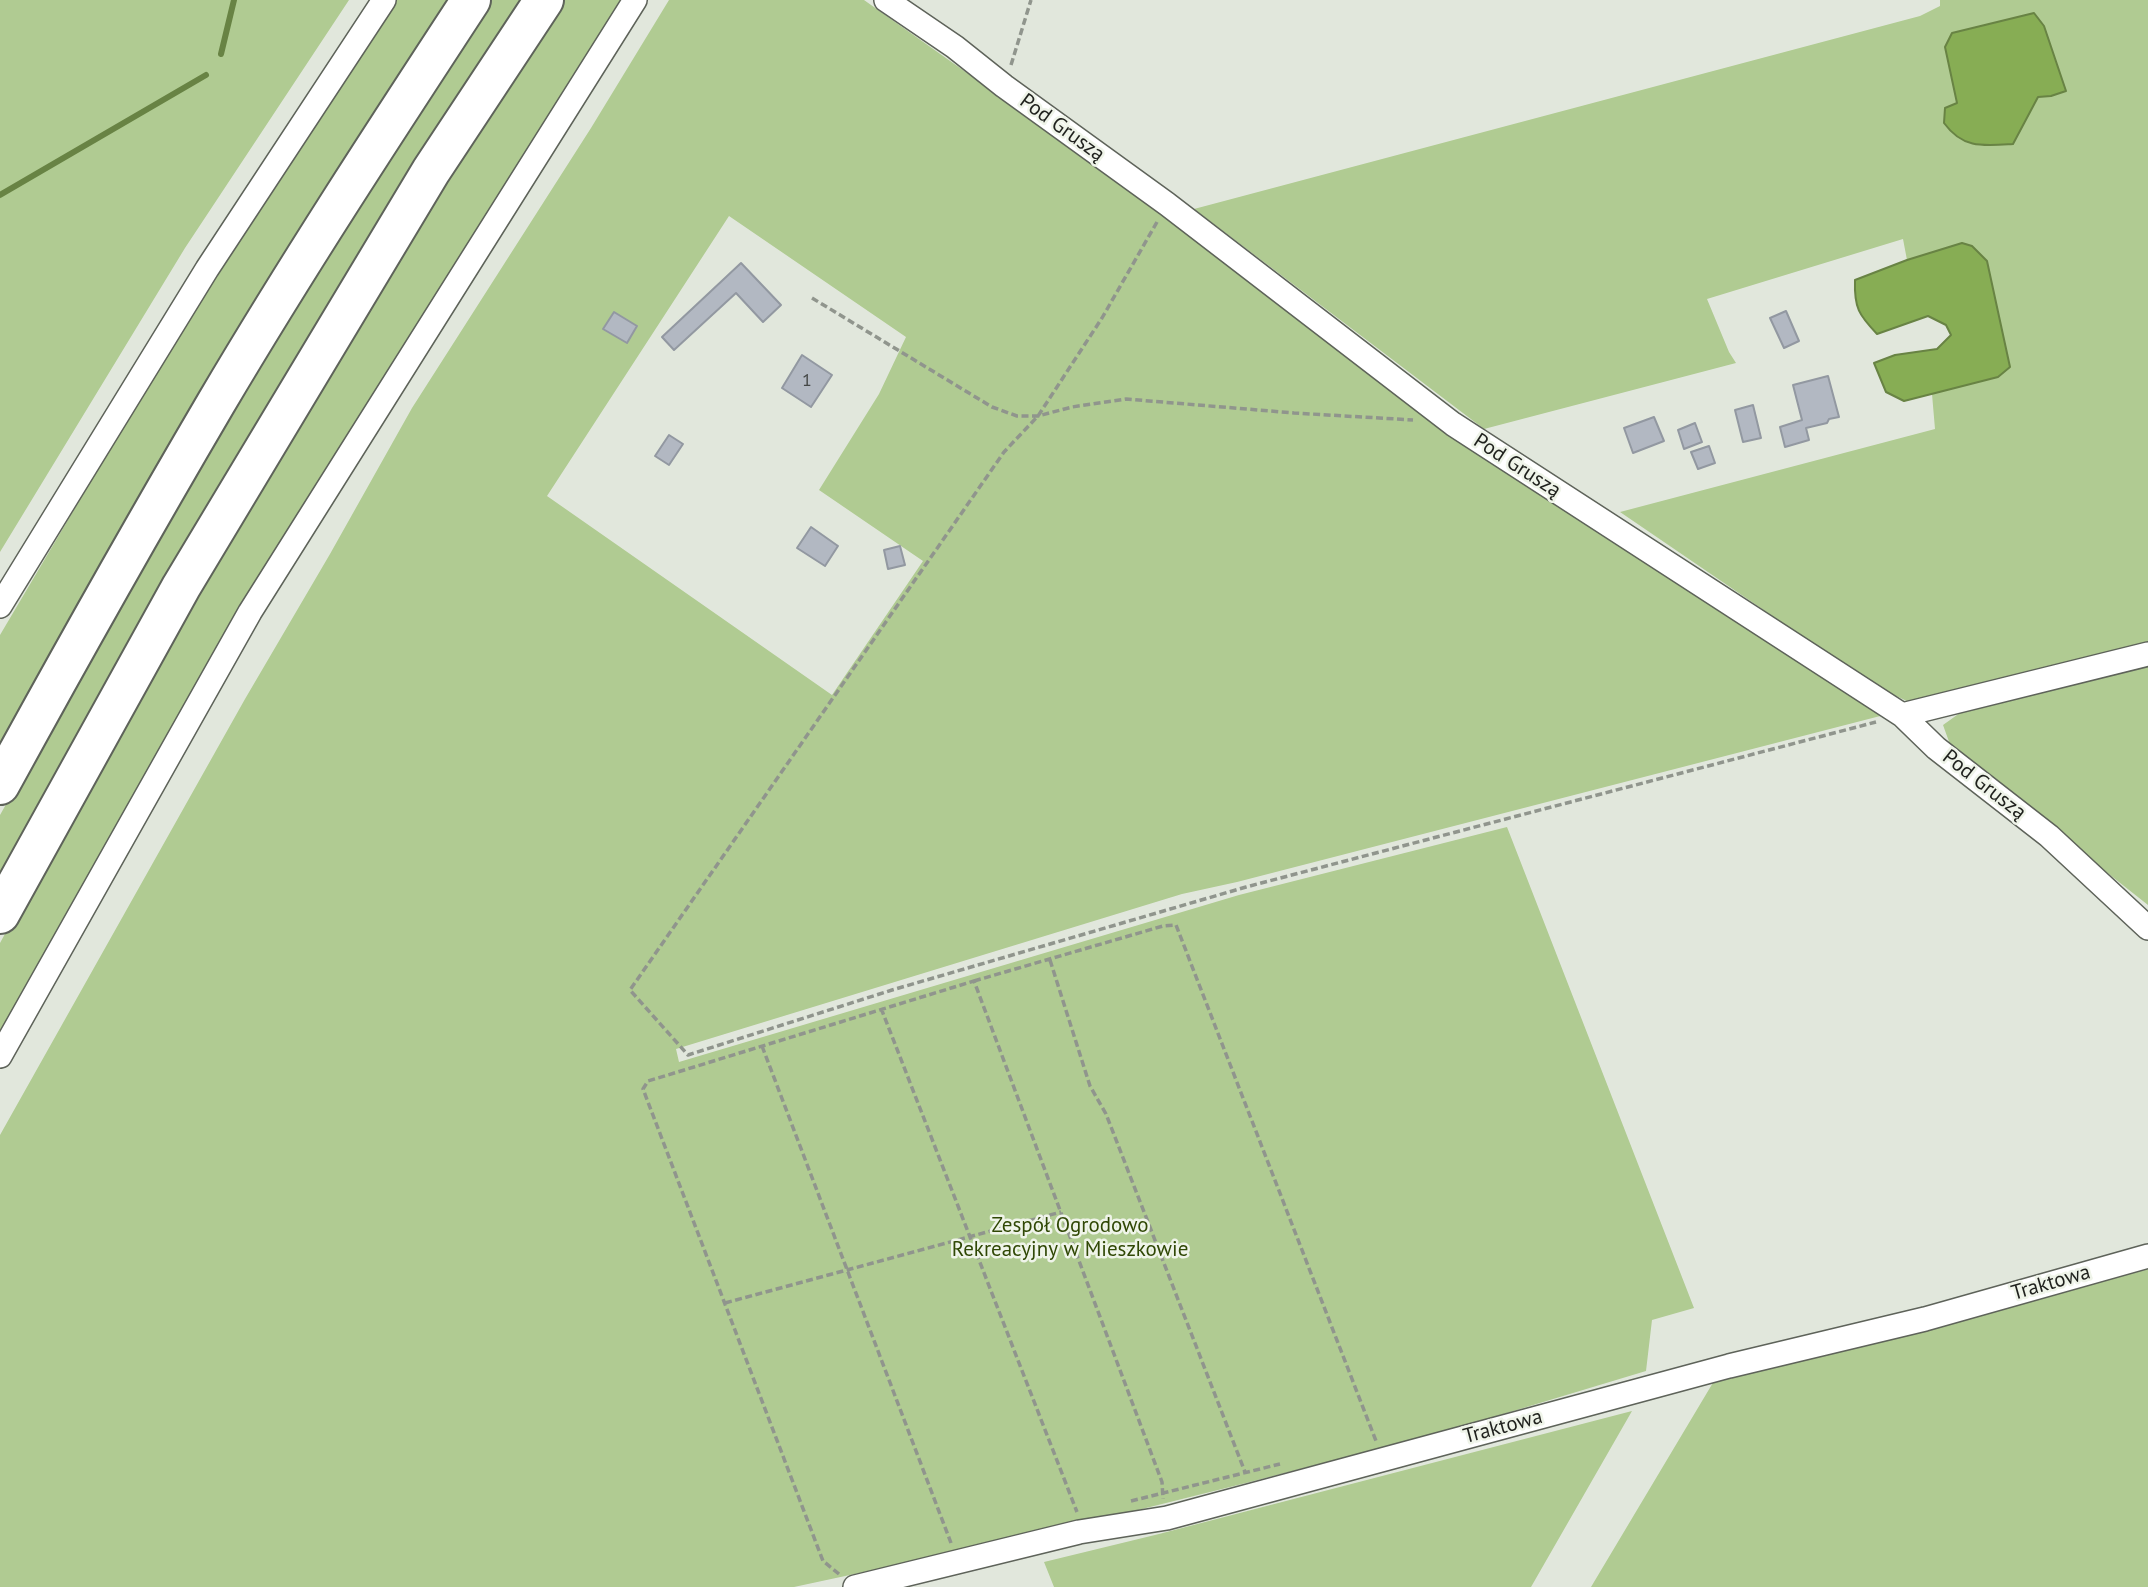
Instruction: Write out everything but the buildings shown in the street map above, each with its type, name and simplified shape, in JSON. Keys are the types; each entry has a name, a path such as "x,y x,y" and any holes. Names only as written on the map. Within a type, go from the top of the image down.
{"highway":[{"path":"0,785 217,402 379,140 471,0"},
{"path":"0,914 181,587 431,171 544,0"}],"street":[{"path":"0,606 207,269 384,0"},
{"path":"0,1056 250,612 635,0"},
{"name":"Pod Gruszą","path":"886,0 955,47 1004,86 1167,204 1453,424 1902,715 1936,748 2049,836 2148,929"},
{"path":"1902,715 2148,654"},
{"name":"Traktowa","path":"847,1580 1079,1532 1167,1518 1729,1366 1925,1319 2148,1256"}],"path":[{"path":"1004,86 1031,0"},
{"path":"1167,204 1102,318 1038,416 1004,452 629,990 688,1055 892,990 1246,887 1902,715"},
{"path":"812,298 992,407 1017,416 1038,416 1072,407 1126,399 1453,424"},
{"path":"847,1580 823,1561 643,1089 648,1081 1163,926 1176,925 1378,1440 1364,1444"},
{"path":"1050,960 1090,1086 1106,1114 1245,1472"},
{"path":"974,981 1163,1482 1163,1493"},
{"path":"881,1009 1078,1514"},
{"path":"762,1046 952,1545"},
{"path":"724,1303 1061,1212"},
{"path":"1126,1502 1285,1463"}],"green space":[{"path":"0,0 349,0 185,248 0,552"},
{"path":"393,0 454,0 0,756 0,635 166,354"},
{"path":"489,0 527,0 0,881 0,815 229,419 366,193"},
{"path":"562,0 621,0 376,391 0,1043 0,943 172,635 419,225"},
{"name":"Zespół Ogrodowo Rekreacyjny w Mieszkowie","path":"669,0 864,0 1217,250 1888,714 1182,894 676,1049 679,1062 1239,895 1507,827 1694,1308 1652,1320 1646,1371 1447,1431 1246,1483 1050,1532 794,1587 0,1587 0,1135 412,408 591,128","holes":["729,216 906,337 879,394 819,490 923,561 832,695 547,496"]},
{"path":"1940,0 2148,0 2148,644 1911,703 1875,686 1620,512 1935,429 1932,394 1998,377 1962,243 1907,260 1903,239 1707,299 1736,363 1484,429 1194,209 1920,16 1940,6"},
{"path":"2148,658 2148,905 1952,750 1943,725 1971,705"},
{"path":"2148,1269 2148,1587 1591,1587 1714,1381 1800,1361"},
{"path":"1632,1411 1531,1587 1054,1587 1044,1562 1159,1534"}],"shaded area":[{"path":"2034,13 2044,26 2066,91 2038,97 2013,144 1983,145 1966,142 1944,123 1945,108 1957,103 1945,47 1952,33"},
{"path":"1962,243 1972,246 1987,261 2010,367 1998,377 1904,401 1886,392 1874,363 1895,355 1937,349 1951,335 1946,325 1928,316 1877,334 1859,310 1855,298 1855,280"}],"waterway":[{"path":"221,54 234,0"},
{"path":"0,195 206,75"}]}
